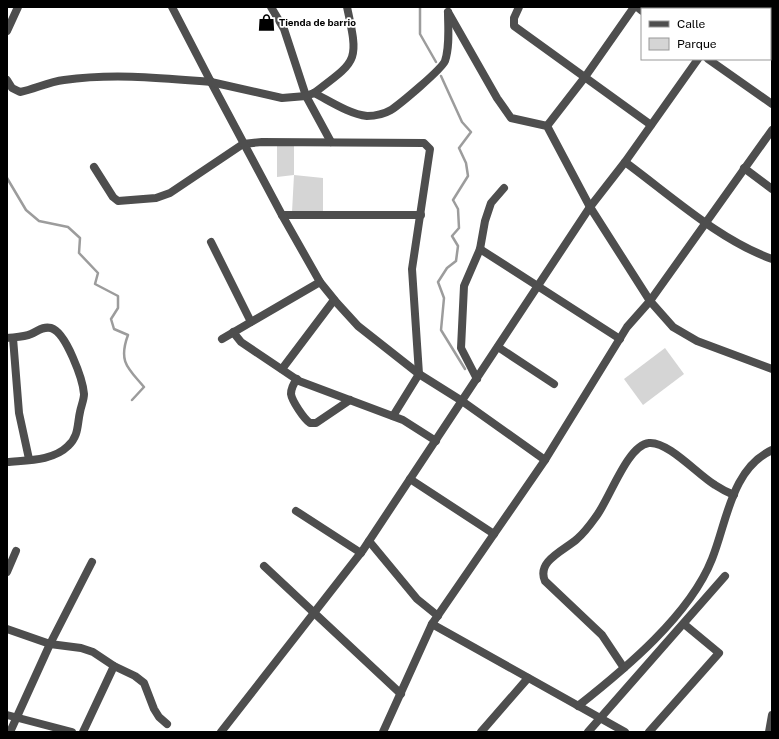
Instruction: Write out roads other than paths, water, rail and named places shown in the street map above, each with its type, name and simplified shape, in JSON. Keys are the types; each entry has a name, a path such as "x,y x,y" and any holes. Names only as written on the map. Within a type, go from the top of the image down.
{"street":[{"path":"7,31 18,7"},
{"path":"172,7 243,144 282,215 320,282 334,300 358,326 419,374 462,401 545,460"},
{"path":"271,7 284,29 306,96 331,142"},
{"path":"7,80 12,88 20,92 45,83 101,76 147,76 211,82 282,98 306,96 314,93 344,70 351,62 354,41 347,7"},
{"path":"519,7 514,18 514,26 651,125"},
{"path":"547,126 585,77 635,7"},
{"path":"314,93 353,112 367,116 382,114 392,110 437,72 444,62 448,37 448,9"},
{"path":"448,9 497,98 511,118 547,126 590,207 650,301 673,327 697,341 772,369"},
{"path":"221,732 369,541 590,207 625,162 697,60"},
{"path":"709,60 772,104"},
{"path":"384,732 432,624 545,460 627,327 650,301 772,130"},
{"path":"94,167 113,197 118,201 156,198 170,192 243,144 262,142 424,143 430,149 412,269 419,374 393,416"},
{"path":"625,162 706,222 750,251 772,259"},
{"path":"744,168 772,189"},
{"path":"477,379 461,348 464,286 480,249 484,220 491,203 504,188"},
{"path":"282,215 421,215"},
{"path":"211,242 251,322"},
{"path":"480,249 620,338"},
{"path":"222,339 320,282"},
{"path":"282,369 334,300"},
{"path":"7,462 48,457 67,447 75,439 84,396 82,383 61,335 52,328 44,327 30,335 10,338 19,413 29,459"},
{"path":"233,332 241,342 297,379 403,420 436,441"},
{"path":"498,347 554,384"},
{"path":"297,379 292,386 291,394 304,419 310,424 316,423 350,400"},
{"path":"624,668 602,635 545,581 543,577 545,566 586,530 606,504 628,460 637,449 647,443 660,445 715,485 734,495"},
{"path":"578,706 624,668 670,622 706,574 734,495 748,470 757,460 772,450"},
{"path":"410,479 494,534"},
{"path":"296,511 360,553"},
{"path":"369,541 409,590 438,616"},
{"path":"7,572 16,551"},
{"path":"10,732 50,644 92,562"},
{"path":"264,566 401,694"},
{"path":"588,732 725,576"},
{"path":"432,624 625,732"},
{"path":"649,732 719,653 684,624"},
{"path":"7,629 50,644 81,648 94,652 114,666 135,676 144,683 159,717 167,724"},
{"path":"83,732 114,666"},
{"path":"481,732 528,678"},
{"path":"7,715 72,732"},
{"path":"769,732 772,715"}],"waterway":[{"path":"420,7 420,34 436,62"},
{"path":"441,76 462,122 471,132 459,148 466,163 468,176 453,200 458,209 459,228 452,236 458,246 456,261 447,268 438,282 444,298 441,330 465,369"},
{"path":"7,178 26,210 39,221 68,227 80,238 79,253 98,273 95,284 118,296 118,308 111,319 114,329 128,335 125,344 124,358 129,369 144,387 132,400"}],"place":[{"name":"Tienda de barrio","path":"266,22"}]}
